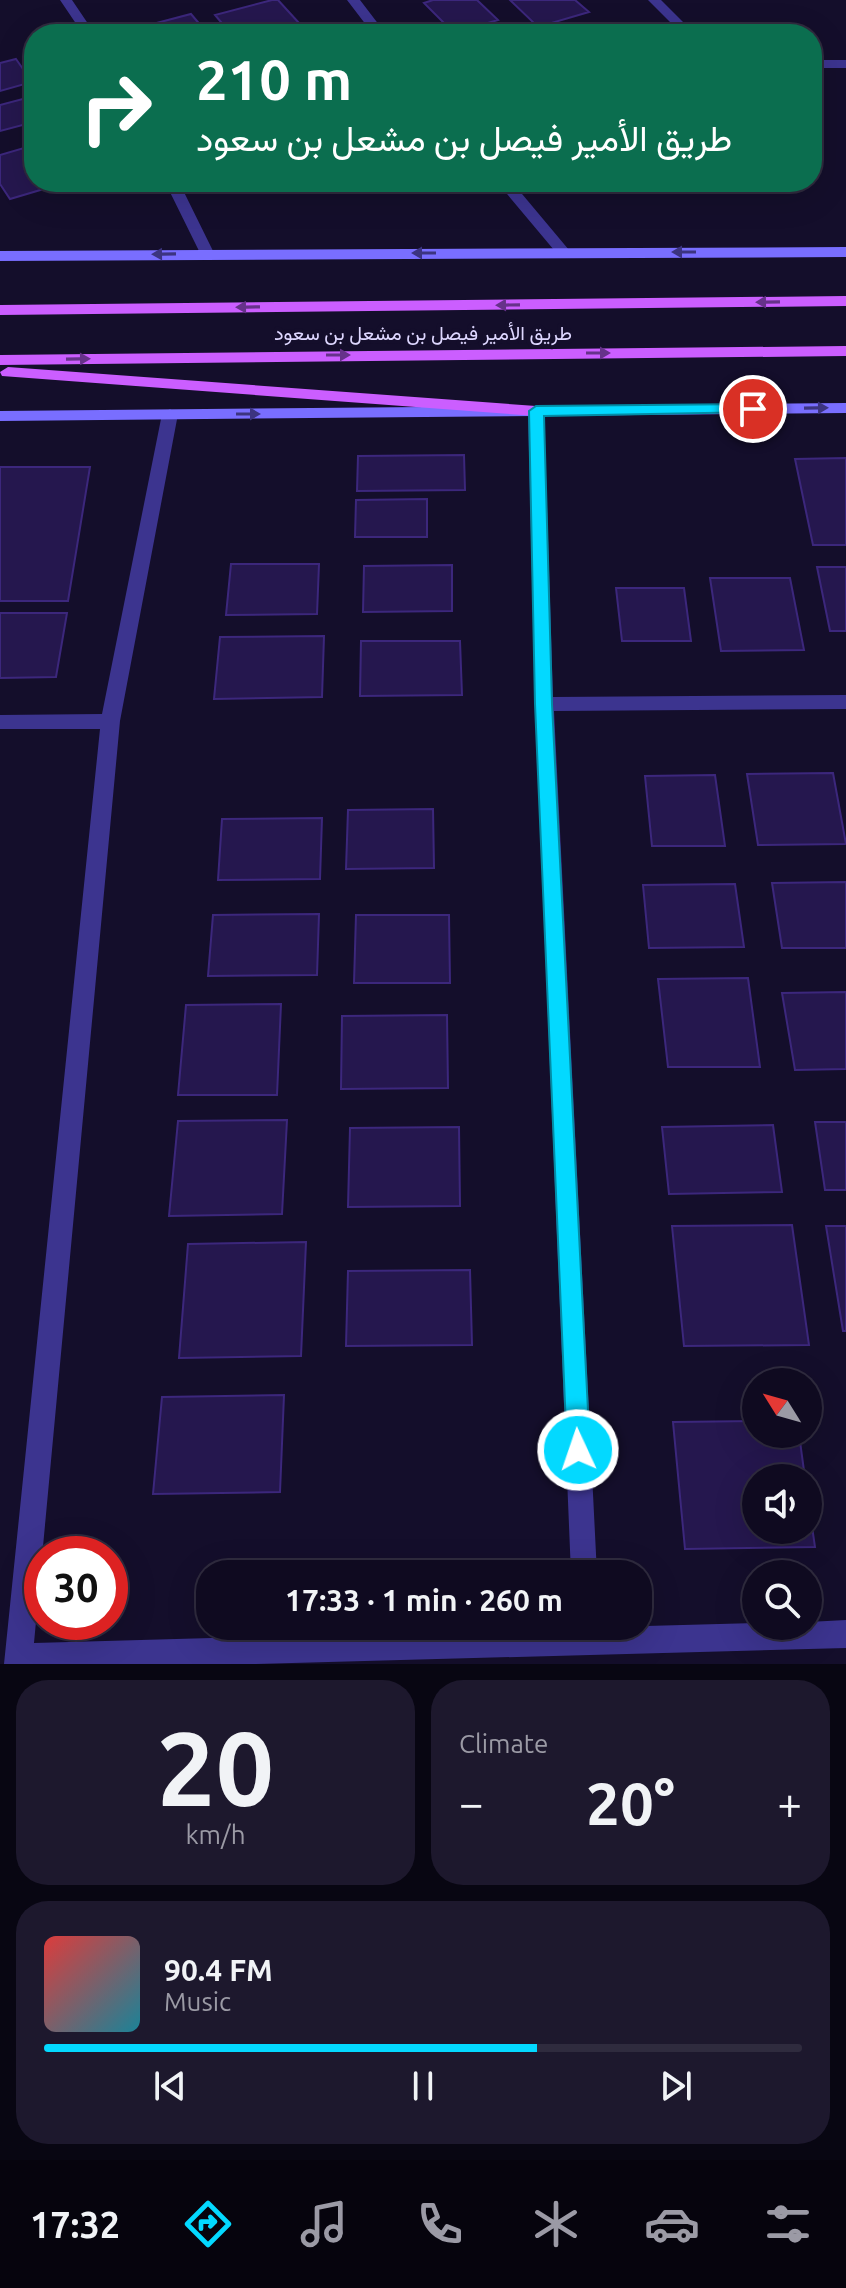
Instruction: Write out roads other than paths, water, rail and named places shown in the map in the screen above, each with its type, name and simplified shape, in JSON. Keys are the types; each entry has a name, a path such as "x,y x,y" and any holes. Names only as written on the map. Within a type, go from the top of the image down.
{"main road":[{"path":"0,256 846,252"},
{"name":"طريق الأمير فيصل بن مشعل بن سعود","path":"0,310 846,301"},
{"name":"طريق الأمير فيصل بن مشعل بن سعود","path":"0,360 846,351"},
{"path":"0,371 536,411"},
{"path":"0,416 846,408"}],"street":[{"path":"66,0 82,24"},
{"path":"353,0 372,24"},
{"path":"654,0 679,24"},
{"path":"822,64 846,64"},
{"path":"177,192 207,253"},
{"path":"512,192 564,253"},
{"path":"536,411 544,704 583,1560"},
{"path":"170,414 110,721 18,1660 424,1640"},
{"path":"544,704 846,702"},
{"path":"0,722 110,721"},
{"path":"652,1633 846,1634"}]}
